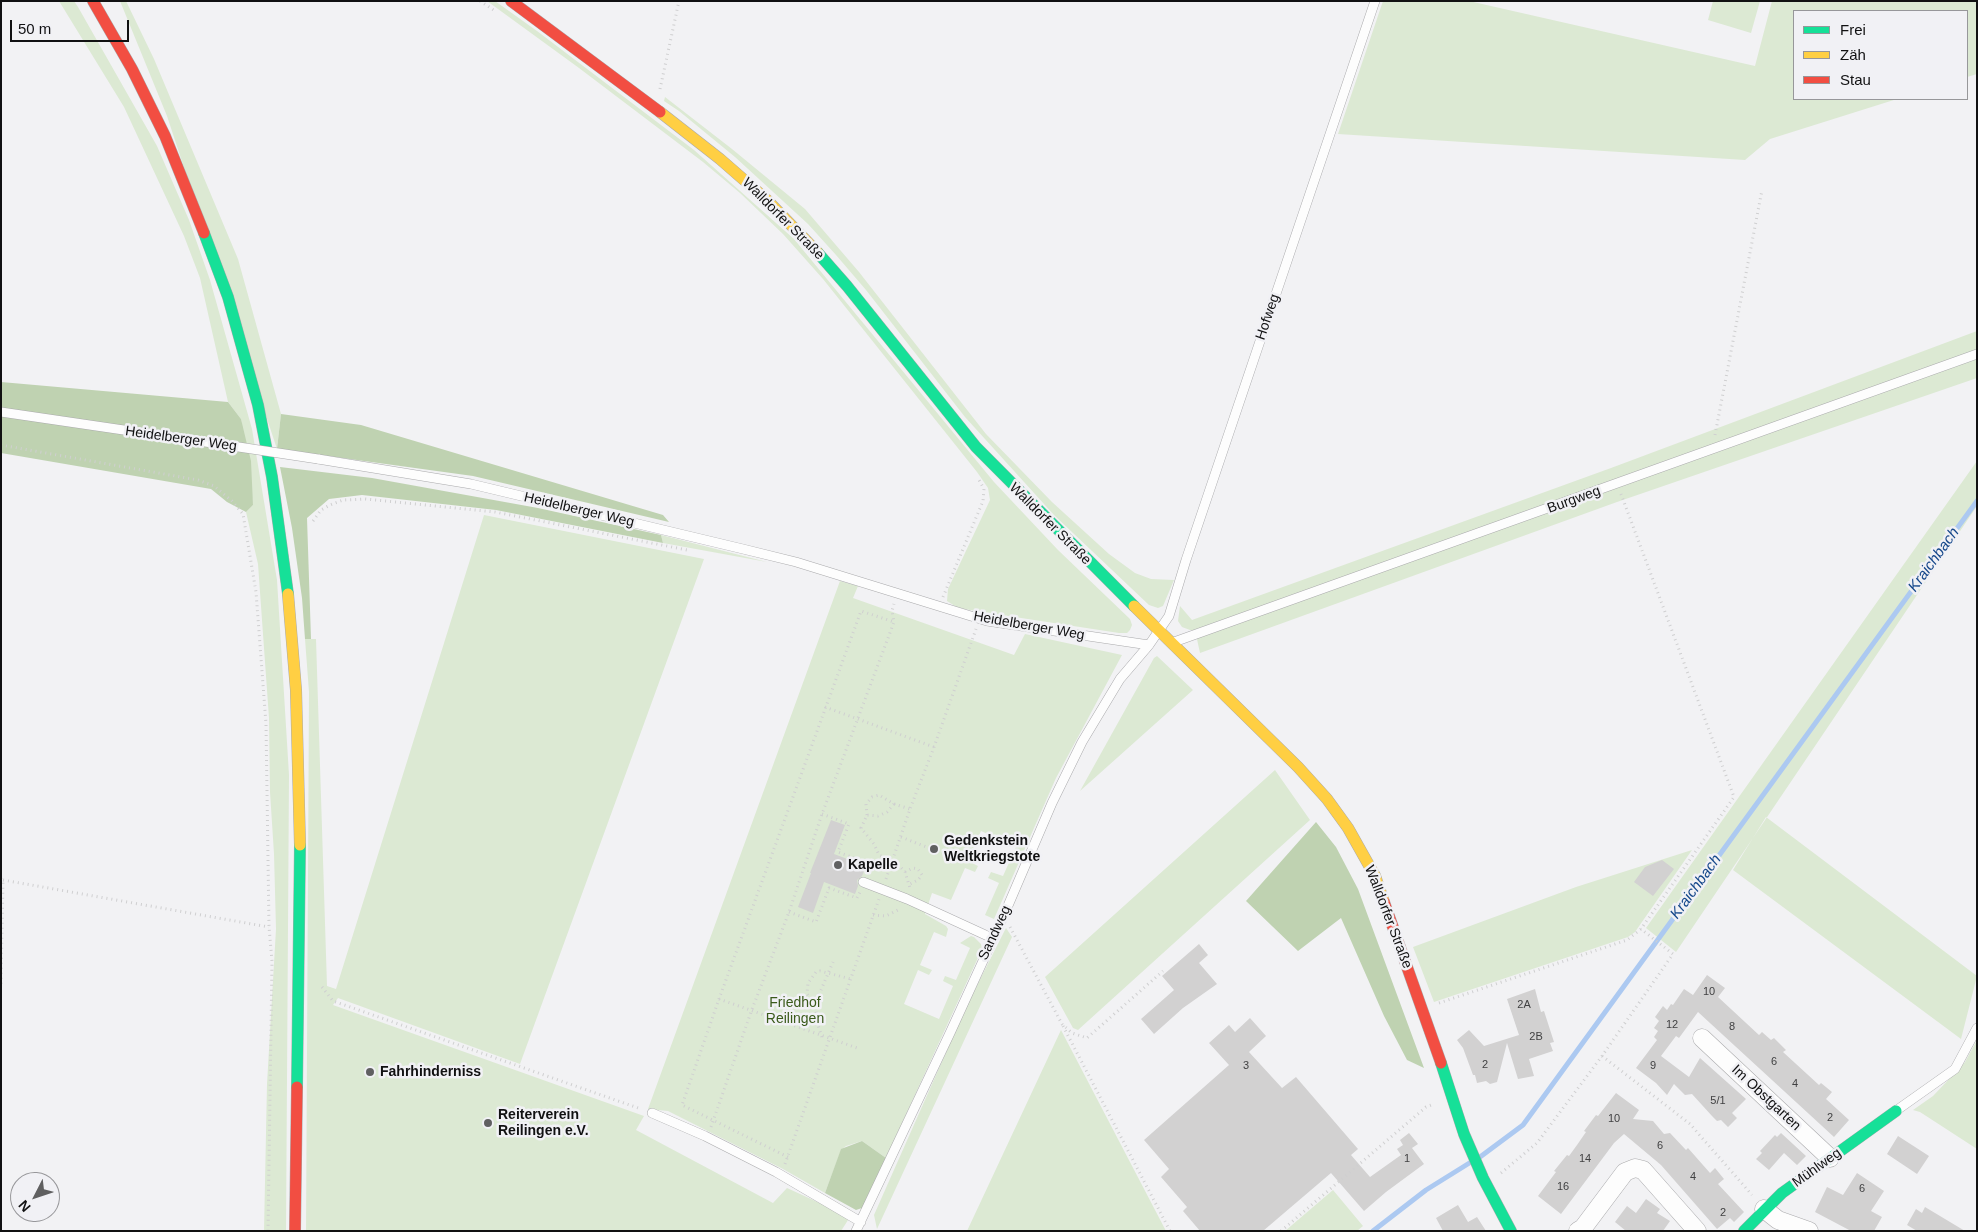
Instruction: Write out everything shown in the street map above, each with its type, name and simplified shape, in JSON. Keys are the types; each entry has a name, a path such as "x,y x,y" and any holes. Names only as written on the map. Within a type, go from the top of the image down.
{"street":[{"path":"93,1 110,29 165,136 192,199 228,297 258,405 272,477 287,579 297,709 300,814 295,1231"},
{"name":"Walldorfer Straße","path":"511,1 654,107 720,159 767,200 806,239 847,286 976,447 1029,503 1298,767 1328,799 1348,828 1375,876 1436,1045 1451,1098 1464,1134 1511,1231"},
{"path":"110,10 110,29"},
{"name":"Im Obstgarten","path":"1702,1038 1830,1158"},
{"name":"Mühlweg","path":"1744,1231 1782,1193 1896,1111"},
{"path":"1578,1231 1625,1172 1635,1168 1643,1170 1697,1231"},
{"path":"1764,1209 1778,1220 1809,1231"}],"lane":[{"name":"Hofweg","path":"1150,645 1169,616 1186,560 1375,1"},
{"name":"Burgweg","path":"1172,643 1977,354"},
{"name":"Heidelberger Weg","path":"1,412 318,459 471,484 796,562 987,621 1150,645"},
{"name":"Sandweg","path":"856,1231 1004,915 1052,803 1086,735 1120,679 1150,645"},
{"path":"864,882 992,938"},
{"path":"1896,1111 1954,1069 1977,1028"},
{"path":"652,1113 705,1136 776,1172 861,1222"}],"path":[{"path":"480,1 502,17"},
{"path":"654,107 660,89 679,1"},
{"path":"1713,449 1762,190"},
{"path":"1,445 198,480 214,486 232,501 243,514 256,592 266,724 269,927 272,961 268,1231"},
{"path":"939,607 983,501 984,489 977,478"},
{"path":"1422,1008 1627,940 1641,929 1734,797 1617,484"},
{"path":"313,521 321,510 330,504 343,500 365,499 495,512 690,550"},
{"path":"788,1157 682,1105 861,611 894,622"},
{"path":"709,1131 789,912 822,814 894,622 892,611"},
{"path":"783,1169 972,639"},
{"path":"825,707 934,746"},
{"path":"893,860 879,855 874,844 861,828 867,815 866,804 879,794 894,804 910,809"},
{"path":"867,815 878,816 887,812 894,804"},
{"path":"789,912 816,922 829,888 857,898 864,882 870,864 838,852 849,824 822,814"},
{"path":"901,838 929,848"},
{"path":"906,872 913,868 918,869 922,875 918,880 910,884"},
{"path":"1,986 2,880 269,927"},
{"path":"1004,915 1170,1231"},
{"path":"1508,1168 1537,1143 1602,1056 1673,954 1641,929"},
{"path":"822,1037 818,1026 815,1004 826,975 830,973 833,962"},
{"path":"1062,1024 1072,1033 1086,1038 1163,971"},
{"path":"815,1004 807,994 808,983 816,972 830,973 850,979"},
{"path":"322,987 333,1001 652,1113"},
{"path":"719,999 751,1012 860,1049"},
{"path":"1602,1056 1690,1124 1764,1209"},
{"path":"1281,1231 1426,1108 1451,1098"}],"green space":[{"path":"59,1 74,1 157,146 189,220 210,280 252,429 277,580 289,775 286,1231 264,1231 267,1084 276,929 274,854 270,792 269,718 258,564 246,512 253,505 241,419 228,402 200,278 184,236 124,107"},
{"path":"120,1 126,1 154,59 238,259 281,414 277,449 167,116"},
{"path":"487,1 495,1 537,31 694,150 794,239 994,482 1058,550 1130,619 1132,625 1130,630 1127,633 1119,633 982,612 958,608 947,601 948,589 990,500 988,488 977,472 823,279 783,234 740,193 703,162"},
{"path":"1383,1 1469,1 1755,66 1772,1 1977,1 1977,74 1968,77 1968,10 1793,10 1793,100 1894,100 1770,139 1745,160 1338,134"},
{"path":"1713,1 1760,1 1751,33 1708,20"},
{"path":"665,97 805,209 859,272 986,434 1052,502 1109,554 1135,573 1151,579 1174,580 1163,606 1158,608 1149,605 1054,515 965,417 866,290 808,224 735,157 664,101"},
{"path":"1977,331 1977,378 1617,502 1200,653 1195,630 1182,627 1178,621 1180,606 1192,620 1611,468"},
{"path":"1,382 228,402 241,419 251,461 253,505 246,512 227,502 211,489 1,453"},
{"path":"281,414 361,425 663,515 669,522 473,476 277,449"},
{"path":"1977,461 1977,506 1676,952 1646,928"},
{"path":"280,467 372,478 538,508 661,535 663,543 496,510 362,495 329,499 307,518 311,639 305,639 302,598 292,528"},
{"path":"484,515 704,559 520,1064 338,998 333,1005 644,1116 636,1130 773,1203 787,1188 850,1217 841,1231 306,1231 309,692 305,639 316,639 327,986 336,989"},
{"path":"661,535 767,562 663,543"},
{"name":"Friedhof Reilingen","path":"840,581 858,586 853,598 1014,655 1025,634 1122,655 1056,778 994,919 985,915 999,883 988,878 991,872 1003,876 1016,847 981,831 968,861 978,866 975,872 965,868 951,900 932,893 925,914 946,926 948,929 946,937 934,932 920,965 932,970 929,975 918,970 904,1004 939,1019 953,986 943,981 945,976 956,980 970,948 960,943 971,936 981,944 982,949 886,1158 862,1141 846,1146 841,1150 825,1193 783,1169 668,1111 648,1109"},
{"path":"1157,656 1193,690 1080,791 1154,658"},
{"path":"1275,770 1310,820 1078,1030 1073,1028 1045,977"},
{"path":"1766,817 1977,976 1961,1039 1733,870"},
{"path":"1316,822 1336,847 1358,889 1424,1068 1407,1060 1384,1016 1341,918 1298,951 1246,901"},
{"path":"1692,850 1635,932 1628,937 1434,1002 1413,947 1576,887"},
{"path":"1006,928 1012,937 877,1229 874,1215 967,1005"},
{"path":"1061,1030 1166,1231 967,1231"},
{"path":"1977,1040 1977,1149 1920,1112 1913,1110 1933,1096 1965,1062"},
{"path":"862,1141 886,1158 862,1208 856,1210 825,1193 841,1149"},
{"path":"1333,1190 1363,1226 1357,1231 1285,1231"}],"building":[{"name":"Kapelle","path":"831,820 845,825 834,854 866,866 862,876 857,880 858,886 855,894 824,882 813,913 798,907"},
{"path":"1662,860 1674,869 1653,896 1634,882 1645,867"},
{"path":"1199,944 1208,955 1199,963 1217,984 1183,1008 1154,1034 1141,1019 1174,990 1162,976"},
{"path":"1707,975 1725,988 1718,997 1759,1035 1762,1032 1771,1040 1774,1038 1786,1050 1783,1052 1819,1085 1821,1083 1832,1092 1826,1099 1849,1120 1834,1137 1698,1012 1679,1038 1676,1036 1661,1056 1689,1077 1700,1058 1746,1099 1732,1113 1737,1118 1728,1127 1721,1120 1717,1121 1692,1094 1685,1095 1674,1084 1667,1095 1656,1083 1636,1068 1657,1040 1654,1037 1658,1031 1654,1028 1659,1021 1655,1017 1663,1006 1667,1010 1671,1004 1673,1005 1684,989 1693,995"},
{"path":"1535,989 1541,1012 1544,1011 1554,1042 1550,1043 1553,1051 1529,1059 1534,1076 1518,1079 1507,1043 1497,1082 1490,1084 1486,1081 1477,1083 1463,1048 1457,1040 1469,1030 1484,1046 1519,1035 1507,999"},
{"path":"1250,1018 1266,1036 1249,1052 1282,1088 1296,1077 1358,1149 1351,1155 1370,1177 1401,1155 1397,1149 1403,1145 1400,1140 1409,1133 1418,1144 1412,1148 1424,1164 1364,1211 1331,1173 1263,1231 1200,1231 1183,1211 1187,1207 1161,1177 1169,1169 1144,1140 1229,1065 1209,1043 1229,1025 1235,1032"},
{"path":"1616,1093 1639,1110 1633,1119 1653,1121 1664,1134 1670,1133 1686,1150 1688,1148 1710,1173 1715,1168 1724,1179 1718,1184 1744,1212 1734,1222 1730,1218 1717,1229 1661,1165 1624,1134 1614,1143 1561,1214 1538,1196 1556,1172 1554,1171 1577,1145 1586,1132 1584,1131 1596,1115 1598,1116"},
{"path":"1781,1133 1806,1156 1797,1165 1784,1153 1769,1170 1756,1159 1762,1153 1760,1151 1775,1135 1777,1137"},
{"path":"1898,1136 1929,1156 1917,1174 1887,1154"},
{"path":"1857,1173 1884,1191 1871,1211 1882,1217 1874,1231 1851,1231 1815,1212 1827,1187 1843,1195"},
{"path":"1646,1199 1660,1209 1657,1213 1670,1221 1663,1231 1626,1231 1615,1222 1627,1206 1636,1213"},
{"path":"1458,1205 1468,1222 1477,1217 1486,1231 1443,1231 1436,1218"},
{"path":"1925,1207 1965,1231 1917,1231 1907,1225 1916,1209 1922,1213"}],"waterway":[{"name":"Kraichbach","path":"1480,1157 1523,1125 1977,501"},
{"name":"Kraichbach","path":"1373,1231 1426,1190 1471,1162"}],"traffic: fast":[{"path":"204,233 228,297 258,405 272,477 288,594"},
{"path":"818,253 847,286 976,447 1134,606"},
{"path":"297,1087 300,845"},
{"path":"1441,1063 1464,1134 1483,1178 1511,1231"},
{"path":"1744,1231 1782,1193 1896,1111"}],"traffic: slow":[{"path":"660,112 720,159 767,200 818,253"},
{"path":"288,594 296,690 300,845"},
{"path":"1134,606 1298,767 1327,799 1348,828 1375,876 1384,902"}],"traffic: jam":[{"path":"93,1 132,69 165,136 204,233"},
{"path":"511,1 660,112"},
{"path":"1384,902 1441,1063"},
{"path":"295,1231 297,1087"}],"place":[{"name":"Gedenkstein Weltkriegstote","path":"934,849"},
{"name":"Kapelle","path":"838,865"},
{"name":"Fahrhinderniss","path":"370,1072"},
{"name":"Reiterverein Reilingen e.V.","path":"488,1123"}]}
